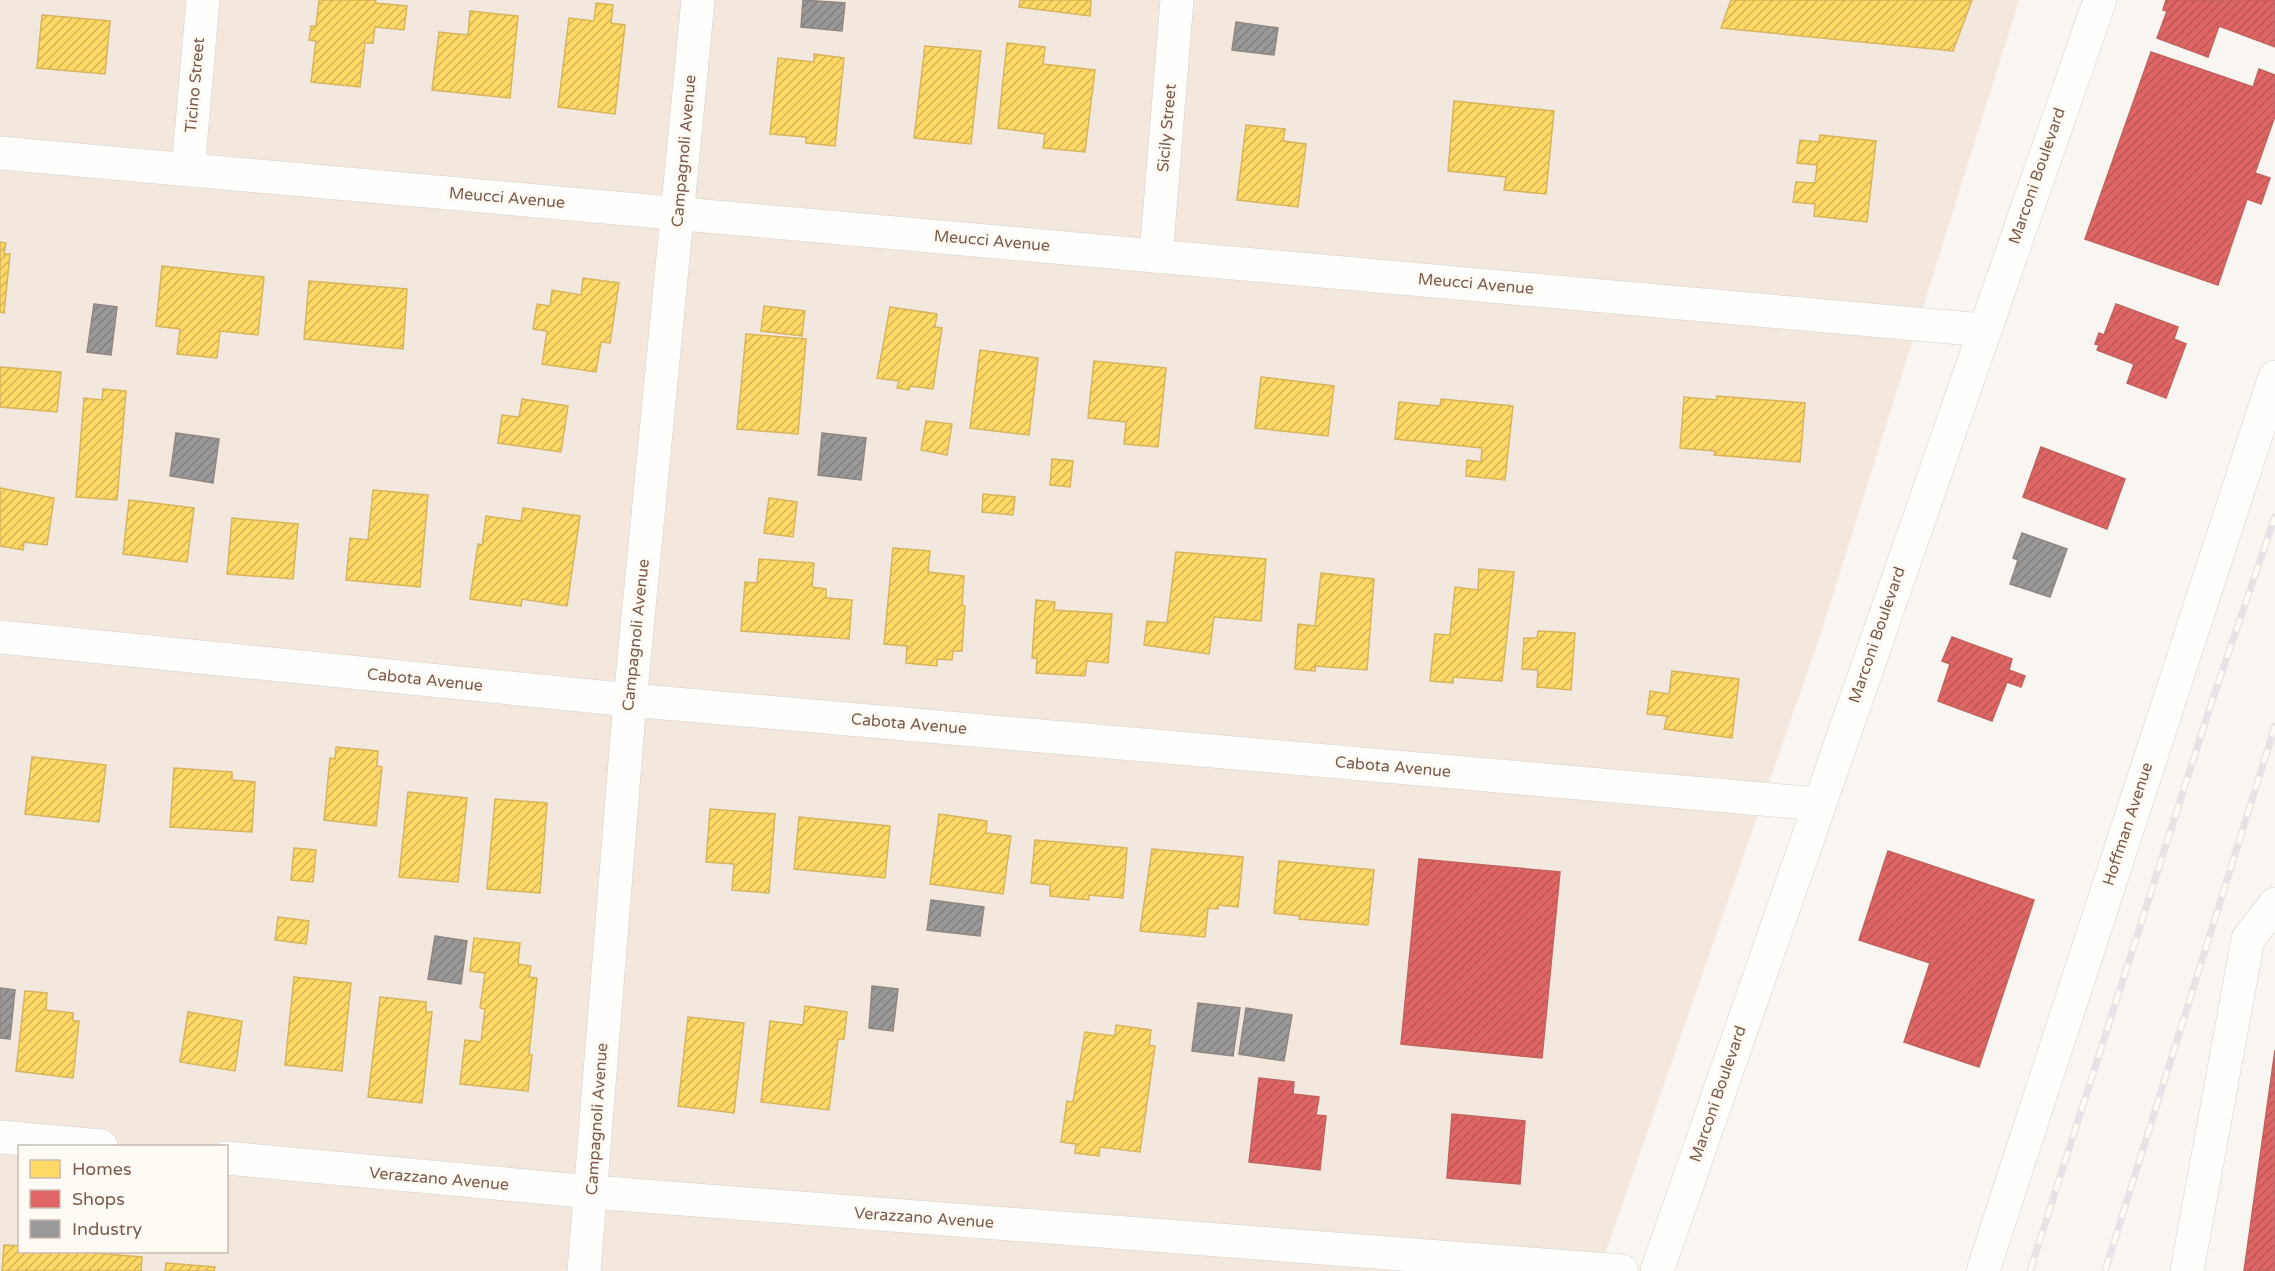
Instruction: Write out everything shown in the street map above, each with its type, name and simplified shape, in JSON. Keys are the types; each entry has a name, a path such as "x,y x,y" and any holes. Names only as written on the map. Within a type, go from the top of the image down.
{"street":[{"name":"Ticino Street","path":"188,170 202,0"},
{"name":"Campagnoli Avenue","path":"584,1271 630,700 698,0"},
{"name":"Sicily Street","path":"1156,256 1177,0"},
{"name":"Marconi Boulevard","path":"1657,1271 1983,330 2100,0"},
{"name":"Meucci Avenue","path":"0,153 1983,330"},
{"name":"Hoffman Avenue","path":"1983,1271 2275,377"},
{"name":"Cabota Avenue","path":"0,638 630,700 1818,804"},
{"path":"2187,1271 2248,939 2275,904"},
{"path":"0,1137 90,1145"},
{"name":"Verazzano Avenue","path":"228,1158 591,1192 1622,1271"}],"shaded area":[{"path":"0,0 2019,0 1821,633 1599,1271 0,1271"}],"building: Homes":[{"path":"319,0 376,0 375,3 407,6 404,30 375,27 373,43 365,43 360,87 311,82 316,41 309,40 311,26 316,26"},
{"path":"1020,0 1091,0 1090,16 1019,7"},
{"path":"1731,0 1972,0 1953,51 1721,28"},
{"path":"596,3 613,5 611,23 625,25 615,114 558,107 569,18 594,21"},
{"path":"470,11 518,16 510,98 432,90 439,32 468,35"},
{"path":"42,15 110,21 105,74 37,68"},
{"path":"1007,43 1045,47 1043,64 1095,70 1085,152 1043,148 1045,134 998,128"},
{"path":"925,46 981,51 971,144 914,138"},
{"path":"814,54 844,58 835,146 806,143 806,137 770,134 778,58 814,62"},
{"path":"1454,101 1554,111 1546,194 1504,190 1506,177 1448,171"},
{"path":"1246,125 1285,129 1283,141 1306,144 1298,207 1237,200"},
{"path":"1820,135 1876,141 1867,222 1814,216 1815,204 1793,202 1796,182 1815,183 1817,165 1797,163 1800,140 1819,142"},
{"path":"0,242 6,243 4,254 10,254 4,313 0,312"},
{"path":"162,266 264,277 258,335 220,331 217,358 177,354 180,329 156,326"},
{"path":"583,278 619,283 610,343 601,342 596,372 542,364 547,331 533,329 537,304 550,306 552,290 581,295"},
{"path":"309,281 407,289 403,349 304,339"},
{"path":"764,306 805,311 802,336 761,331"},
{"path":"890,307 937,314 935,327 942,328 933,389 910,386 909,390 897,388 899,381 877,378"},
{"path":"746,334 806,339 798,434 737,429"},
{"path":"980,350 1038,358 1029,435 970,428"},
{"path":"1094,361 1166,368 1158,447 1124,444 1126,422 1088,418"},
{"path":"0,367 61,372 57,412 0,407"},
{"path":"1261,377 1334,386 1328,436 1255,428"},
{"path":"103,389 126,391 117,500 76,497 84,398 102,400"},
{"path":"1717,396 1805,403 1800,462 1714,455 1715,451 1680,448 1684,397 1717,400"},
{"path":"522,399 568,406 561,452 498,443 502,415 519,417"},
{"path":"1441,399 1513,406 1505,480 1466,476 1467,460 1481,462 1482,448 1395,439 1399,402 1440,406"},
{"path":"926,421 952,424 947,455 921,450"},
{"path":"1052,459 1073,461 1070,487 1050,485"},
{"path":"0,488 54,498 47,545 24,542 23,550 0,546"},
{"path":"373,490 428,495 420,587 346,580 350,538 368,540"},
{"path":"983,494 1015,497 1013,515 982,512"},
{"path":"769,498 797,502 793,537 764,533"},
{"path":"129,500 194,508 187,562 123,554"},
{"path":"523,508 580,516 567,606 522,599 521,606 470,599 478,544 482,545 486,516 521,521"},
{"path":"232,518 298,524 293,579 227,574"},
{"path":"893,548 930,551 928,572 964,576 962,651 953,651 952,660 937,659 937,666 906,663 907,646 884,644"},
{"path":"1176,552 1266,559 1261,621 1214,617 1209,654 1144,645 1147,621 1167,623"},
{"path":"759,559 814,563 812,587 826,589 826,598 852,600 849,639 741,631 745,582 757,583"},
{"path":"1479,569 1514,572 1502,681 1453,677 1453,683 1430,681 1435,634 1450,635 1455,587 1478,590"},
{"path":"1321,573 1374,579 1367,670 1315,666 1315,671 1295,669 1298,624 1315,626"},
{"path":"1036,600 1055,602 1054,610 1112,614 1108,663 1087,661 1085,676 1036,673 1037,658 1032,658"},
{"path":"1538,631 1575,633 1571,690 1537,687 1538,670 1522,669 1524,638 1537,638"},
{"path":"1672,671 1739,679 1732,738 1664,729 1667,716 1647,714 1650,691 1669,694"},
{"path":"336,747 378,751 377,766 382,767 376,826 324,820 330,758 335,759"},
{"path":"32,757 106,765 99,822 25,814"},
{"path":"174,768 232,772 232,780 255,782 252,832 170,827"},
{"path":"408,792 467,798 458,882 399,877"},
{"path":"495,799 547,803 540,893 487,889"},
{"path":"710,809 775,814 769,893 732,890 734,864 706,862"},
{"path":"939,814 987,821 986,833 1011,836 1003,894 930,884"},
{"path":"799,817 890,826 885,878 794,869"},
{"path":"1035,840 1127,848 1123,898 1089,895 1089,900 1050,896 1050,885 1031,883"},
{"path":"294,848 316,850 313,882 291,880"},
{"path":"1152,849 1243,857 1238,907 1218,905 1218,909 1208,908 1205,937 1140,931"},
{"path":"1279,861 1374,870 1368,925 1299,919 1300,916 1274,913"},
{"path":"278,917 309,921 306,944 275,940"},
{"path":"474,938 520,943 518,964 531,966 529,977 537,978 529,1054 532,1055 528,1091 460,1084 465,1040 481,1042 485,1009 480,1008 485,973 470,971"},
{"path":"294,977 351,983 342,1071 285,1065"},
{"path":"25,991 47,993 46,1010 73,1013 73,1021 79,1021 73,1078 16,1071"},
{"path":"380,997 426,1002 426,1012 432,1012 422,1103 368,1097"},
{"path":"805,1006 847,1012 844,1039 838,1039 829,1110 761,1102 770,1021 803,1025"},
{"path":"188,1012 242,1021 235,1071 180,1062"},
{"path":"688,1017 744,1023 734,1113 678,1106"},
{"path":"1116,1025 1151,1030 1149,1045 1155,1046 1140,1152 1100,1147 1099,1156 1075,1153 1076,1144 1061,1142 1067,1101 1073,1102 1085,1032 1115,1036"},
{"path":"4,1245 18,1246 18,1253 94,1253 142,1257 141,1271 2,1271"},
{"path":"166,1263 215,1267 214,1271 165,1271"}],"building: Shops":[{"path":"2166,0 2275,0 2275,47 2219,26 2208,57 2157,38 2167,11 2163,10"},
{"path":"2151,52 2253,87 2259,69 2275,75 2275,116 2255,173 2270,178 2261,204 2247,199 2218,285 2085,239"},
{"path":"2116,304 2178,327 2174,339 2186,344 2166,398 2127,383 2134,364 2097,350 2099,345 2095,344 2099,333 2104,335"},
{"path":"2041,447 2125,479 2107,529 2023,497"},
{"path":"1952,637 2012,659 2009,670 2025,676 2021,687 2007,682 1992,721 1938,701 1950,664 1942,661"},
{"path":"1888,851 2034,900 1979,1067 1904,1042 1930,963 1859,940"},
{"path":"1419,859 1560,872 1542,1058 1401,1044"},
{"path":"2275,1050 2275,1271 2244,1271"},
{"path":"1259,1078 1294,1082 1293,1094 1319,1097 1316,1115 1326,1116 1320,1170 1249,1162"},
{"path":"1452,1114 1525,1121 1520,1184 1447,1178"}],"building: Industry":[{"path":"803,0 845,3 842,31 801,27"},
{"path":"1236,22 1278,28 1274,55 1232,50"},
{"path":"94,304 117,307 111,355 87,352"},
{"path":"176,433 219,439 213,483 170,476"},
{"path":"822,433 866,438 861,480 818,475"},
{"path":"2022,533 2067,549 2050,597 2010,584 2018,560 2013,558"},
{"path":"931,900 984,907 980,936 927,930"},
{"path":"435,936 467,941 461,984 428,979"},
{"path":"872,986 898,989 893,1031 869,1028"},
{"path":"0,988 15,990 10,1039 0,1038"},
{"path":"1198,1003 1240,1008 1233,1056 1192,1051"},
{"path":"1246,1008 1292,1015 1284,1061 1239,1054"}],"railway":[{"path":"2030,1271 2211,704 2275,517"},
{"path":"2105,1271 2275,726"}]}
